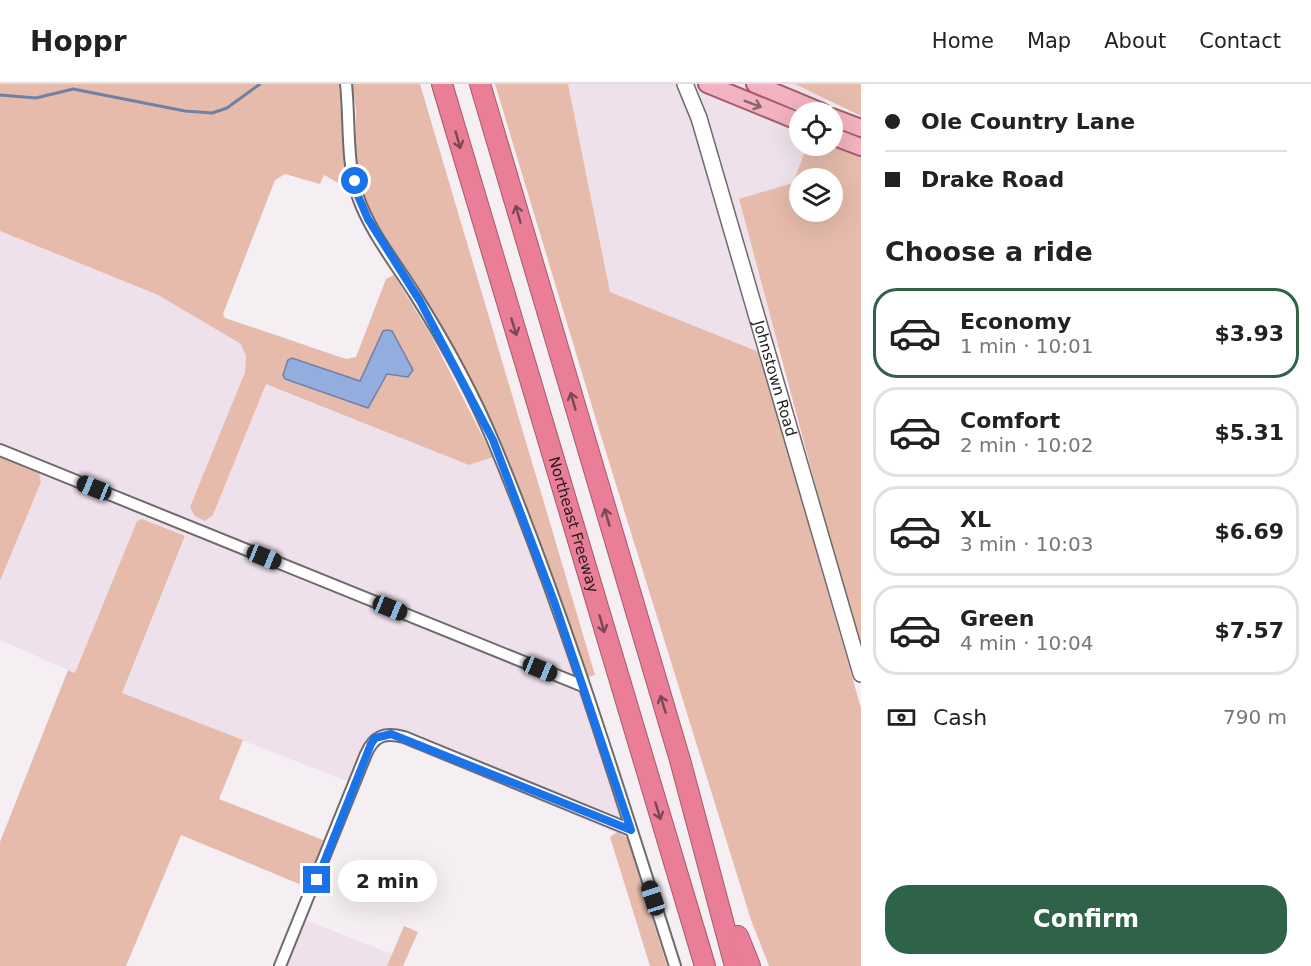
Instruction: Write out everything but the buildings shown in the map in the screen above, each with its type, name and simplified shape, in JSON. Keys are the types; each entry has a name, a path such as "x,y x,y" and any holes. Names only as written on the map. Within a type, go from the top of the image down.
{"highway":[{"name":"Northeast Freeway","path":"442,84 705,966"},
{"path":"480,84 680,760 735,966"},
{"path":"680,760 750,966"}],"main road":[{"name":"Johnstown Road","path":"685,84 699,118 861,674"},
{"path":"707,84 789,118"},
{"path":"755,84 798,102"},
{"path":"843,121 861,128"},
{"path":"843,140 861,147"}],"street":[{"path":"346,84 350,152 358,196 368,219 420,301 493,440 521,509 583,686 675,966"},
{"path":"0,450 583,686"},
{"path":"280,966 371,744 381,736 391,734 404,737 631,830"}],"shaded area":[{"path":"0,84 339,84 346,187 324,175 320,184 285,174 275,180 223,314 225,318 346,359 356,357 386,279 394,275 432,337 493,457 469,465 266,384 213,515 205,521 195,516 190,507 245,372 246,356 241,344 158,295 0,231","holes":["292,358 360,381 365,375 413,370 408,377 387,374 368,408 286,379 283,375"]},
{"path":"352,84 420,84 595,675 585,678 539,545 427,305 369,209 359,178 355,154 356,109"},
{"path":"495,84 568,84 610,292 759,352 861,708 861,966 769,966 751,920"},
{"path":"568,84 795,84 826,98 824,102 789,102 789,156 803,156 799,168 789,168 789,184 739,200 778,347 759,352 610,292"},
{"path":"795,84 861,84 861,116 843,107 843,102 832,102"},
{"path":"843,148 861,155 861,656 739,199 789,184 789,222 843,222 843,168 799,168 803,156 843,156"},
{"path":"0,231 158,295 241,344 246,356 245,372 190,507 205,521 213,515 266,383 469,465 503,453 539,545 639,834 628,838 401,741 386,740 378,745 370,754 359,786 122,693 185,537 137,521 75,673 0,640 0,581 41,482 39,472 0,457"},
{"path":"0,457 39,472 41,482 0,581"},
{"path":"142,519 185,536 122,693 243,740 219,799 328,842 309,888 181,835 126,966 0,966 0,842 68,670 75,673 137,521"},
{"path":"617,832 628,838 667,966 650,966 610,837"},
{"path":"301,918 392,954 387,966 281,966"},
{"path":"404,926 418,932 403,966 387,966"}],"water":[{"path":"383,331 392,331 413,370 408,377 387,374 368,408 285,379 283,375 288,360 292,358 360,381"}],"waterway":[{"path":"0,95 36,98 73,89 185,111 212,113 227,108 260,84"}],"route":[{"path":"317,880 371,744 375,738 391,734 404,737 631,830 555,604 493,440 420,301 368,219 358,196 355,181"}]}
